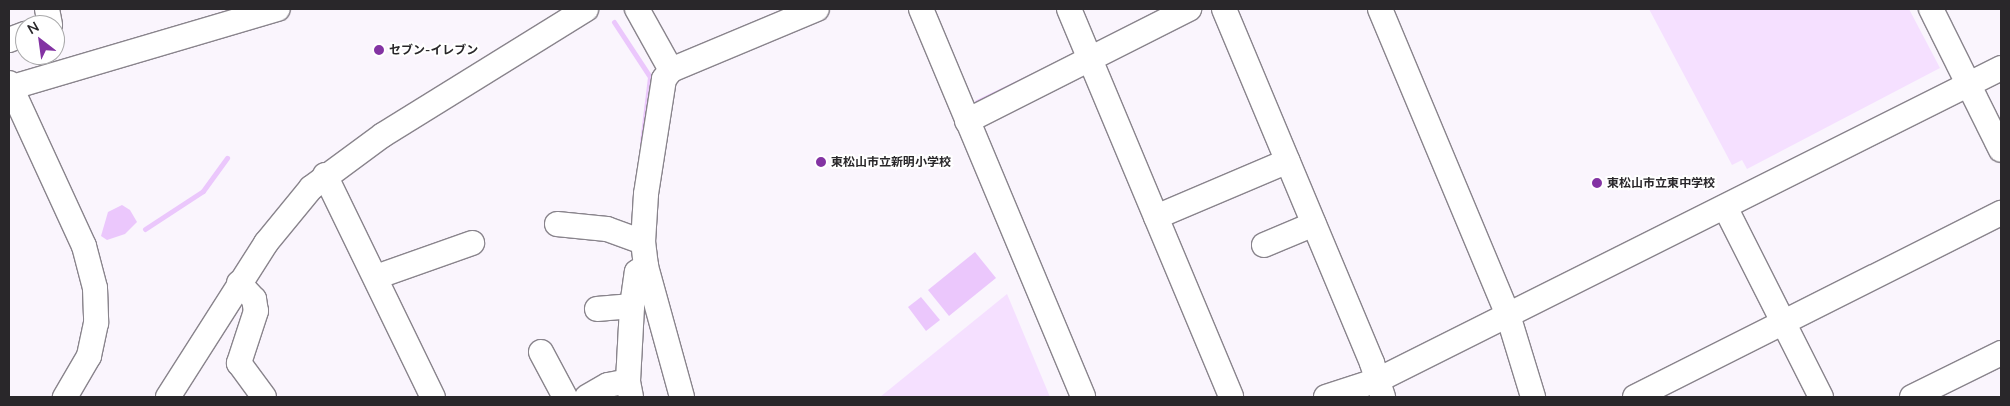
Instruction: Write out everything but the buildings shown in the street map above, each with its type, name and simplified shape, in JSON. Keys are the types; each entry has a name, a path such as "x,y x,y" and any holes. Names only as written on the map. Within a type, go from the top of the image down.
{"street":[{"path":"65,397 89,356 96,323 95,288 84,246 10,86 278,9"},
{"path":"168,397 239,283 288,213 325,175 382,135 586,9"},
{"path":"637,9 672,70"},
{"path":"682,397 646,266 643,242 646,194 664,79 672,70 817,9"},
{"path":"921,9 1083,397"},
{"path":"1069,9 1231,397"},
{"path":"967,120 1189,9"},
{"path":"1224,9 1381,388"},
{"path":"1380,9 1508,315 1533,397"},
{"path":"1931,9 2001,150"},
{"path":"1326,397 1381,388 1508,315 2001,68"},
{"path":"1156,217 1288,161"},
{"path":"325,175 433,397"},
{"path":"1725,207 1821,397"},
{"path":"1635,397 2001,213"},
{"path":"557,224 607,230 643,242"},
{"path":"1264,245 1314,224"},
{"path":"376,277 472,243"},
{"path":"587,397 608,385 629,389 632,306 637,272 646,266"},
{"path":"239,283 254,299 256,311 238,363 264,397"},
{"path":"597,309 632,306"},
{"path":"541,352 565,397"},
{"path":"1912,397 2001,352"}],"shaded area":[{"path":"1649,9 1909,9 1940,68 1747,169 1742,160 1732,165"},
{"path":"122,205 130,210 137,222 125,234 107,240 101,236 108,212"},
{"path":"975,252 996,278 949,316 928,290"},
{"path":"1007,294 1050,397 880,397"},
{"path":"921,297 940,320 926,331 908,307"}],"waterway":[{"path":"614,22 650,77 642,142"},
{"path":"977,102 1033,75"},
{"path":"145,229 203,191 227,158"}],"place":[{"name":"セブン-イレブン","path":"379,50"},
{"name":"東松山市立新明小学校","path":"821,162"},
{"name":"東松山市立東中学校","path":"1597,183"}]}
